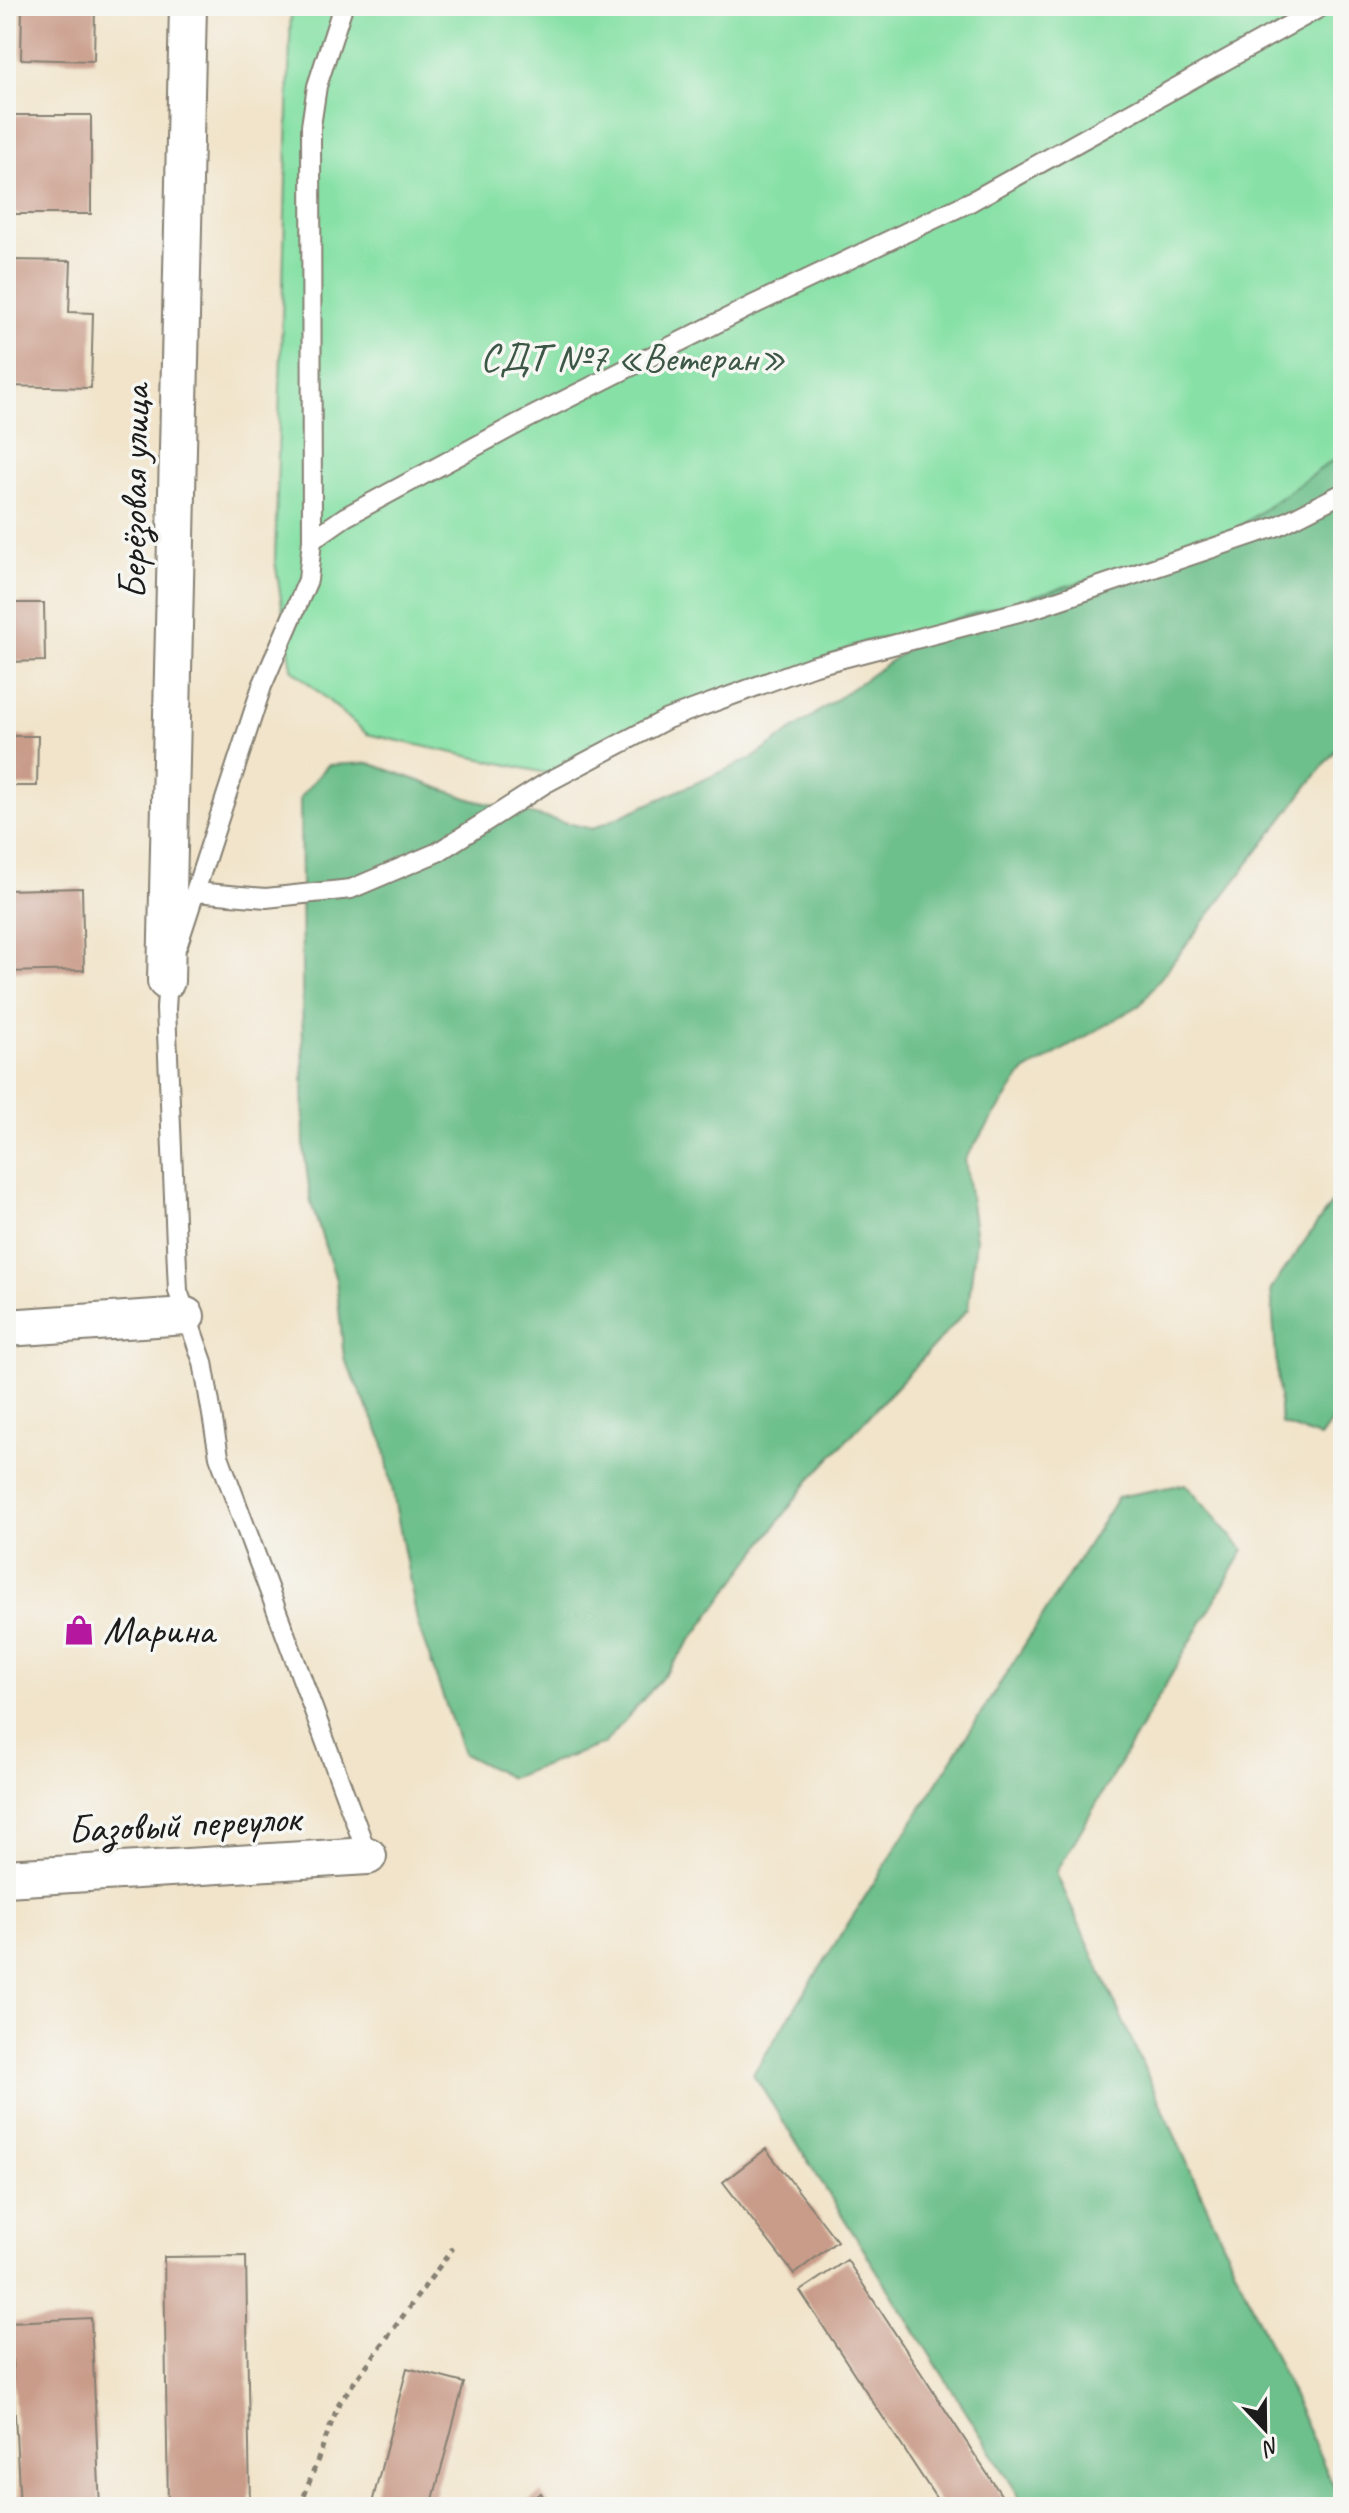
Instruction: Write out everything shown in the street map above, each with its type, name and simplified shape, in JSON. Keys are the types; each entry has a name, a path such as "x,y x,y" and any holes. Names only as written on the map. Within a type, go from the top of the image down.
{"street":[{"name":"Берёзовая улица","path":"166,981 188,6"},
{"path":"6,1328 186,1316"},
{"name":"Базовый переулок","path":"6,1878 368,1856"}],"lane":[{"path":"343,6 317,86 311,126 312,540 308,580 262,686 166,981 178,1291 203,1362 219,1456 368,1856"},
{"path":"312,540 345,517 519,423 751,306 972,201 1323,6"},
{"path":"195,892 266,898 351,889 438,852 546,783 667,719 812,666 1038,607 1278,526 1343,493"}],"path":[{"path":"300,2507 339,2403 453,2248"}],"green space":[{"name":"СДТ №7 «Ветеран»","path":"291,6 1343,6 1343,491 1288,519 989,619 864,642 550,774 367,734 292,669 275,561"},
{"path":"1343,457 1343,740 1140,1005 1023,1073 965,1159 976,1239 968,1309 809,1481 668,1671 604,1744 510,1778 463,1754 418,1625 383,1440 344,1358 336,1280 311,1203 304,1149 300,797 328,765 369,763 473,800 592,829 753,758 946,622 1221,540 1336,458"},
{"path":"1343,1187 1343,1406 1320,1437 1281,1424 1271,1289"},
{"path":"1185,1484 1244,1550 1056,1873 1343,2507 1026,2507 753,2074 1118,1497"}],"building":[{"path":"22,6 95,6 94,61 21,59"},
{"path":"8,115 91,115 91,214 7,214"},
{"path":"11,260 71,261 69,312 93,313 91,388 6,386 6,312 9,312"},
{"path":"6,603 44,603 45,661 6,662"},
{"path":"6,736 38,736 37,786 6,786"},
{"path":"82,888 84,970 6,972 6,890"},
{"path":"6,1156 9,1156 10,1237 6,1237"},
{"path":"766,2149 837,2241 794,2274 723,2182"},
{"path":"246,2256 250,2507 168,2507 164,2257"},
{"path":"847,2260 1009,2507 942,2507 800,2291"},
{"path":"91,2318 100,2507 20,2507 10,2322"},
{"path":"407,2368 464,2383 431,2507 371,2507"},
{"path":"541,2493 550,2507 519,2507"}],"place":[{"name":"Марина","path":"79,1630"}]}
